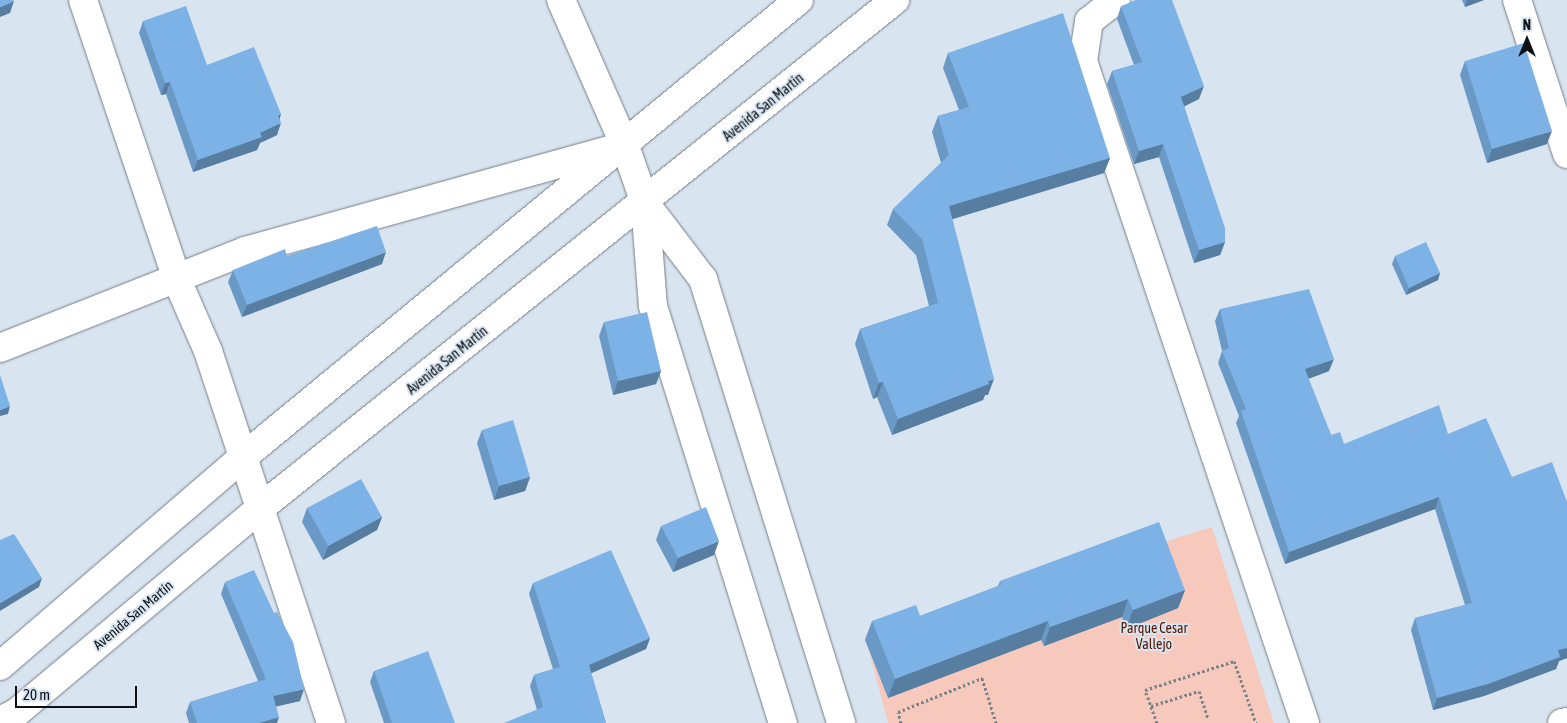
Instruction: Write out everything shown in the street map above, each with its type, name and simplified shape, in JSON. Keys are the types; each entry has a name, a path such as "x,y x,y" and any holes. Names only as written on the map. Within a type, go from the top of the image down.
{"street":[{"path":"83,0 177,280 208,351 331,723"},
{"path":"561,0 625,146 645,202 653,306 784,723"},
{"path":"0,666 242,458 625,146 799,0"},
{"name":"Avenida San Martín","path":"0,721 16,713 259,509 645,202 895,0"},
{"path":"1116,0 1088,21 1083,61 1305,723"},
{"path":"1517,0 1567,154"},
{"path":"0,348 177,280 245,251 625,146"},
{"path":"645,202 703,278 841,723"},
{"path":"1562,723 1567,722"}],"path":[{"path":"1157,723 1145,690 1234,661 1256,723"},
{"path":"901,723 898,712 982,678 996,723"},
{"path":"1151,706 1199,691 1208,718"}],"green space":[{"name":"Parque Cesar Vallejo","path":"1212,527 1274,723 888,723 865,635"}],"building":[{"path":"0,0 13,0 14,1 0,7"},
{"path":"1136,0 1172,0 1204,86 1181,97 1225,228 1225,242 1199,250 1163,144 1139,151 1112,71 1142,62 1121,6"},
{"path":"186,6 207,65 254,47 281,114 278,115 281,123 260,133 262,137 198,160 170,82 165,83 143,21"},
{"path":"1063,13 1110,158 949,206 994,379 988,381 989,384 898,419 883,382 879,383 860,329 938,303 922,239 893,209 949,155 938,116 969,107 948,53"},
{"path":"1524,43 1552,131 1492,149 1465,61"},
{"path":"377,226 386,252 247,305 233,270 285,249 287,256"},
{"path":"1426,242 1440,273 1409,288 1395,256"},
{"path":"1309,289 1334,359 1305,369 1331,435 1340,432 1344,444 1439,405 1448,434 1486,418 1512,477 1552,462 1567,502 1567,648 1558,650 1560,657 1488,684 1437,698 1415,618 1472,603 1439,497 1289,552 1241,411 1246,409 1222,351 1229,348 1220,309"},
{"path":"647,312 661,371 618,381 604,322"},
{"path":"0,375 10,406 0,410"},
{"path":"513,420 530,477 499,486 482,430"},
{"path":"361,479 382,517 328,546 307,508"},
{"path":"706,507 719,541 678,558 661,526"},
{"path":"1159,522 1185,590 1133,610 1128,599 1050,627 1048,621 895,679 872,621 916,605 920,616 1001,585 1000,581"},
{"path":"14,534 42,578 0,603 0,540"},
{"path":"611,550 650,638 589,665 606,723 504,723 543,707 534,675 560,667 533,583"},
{"path":"254,570 274,613 277,612 293,642 304,689 274,696 272,692 279,717 259,723 197,723 190,702 266,679 225,582"},
{"path":"428,651 455,723 392,723 374,671"}]}
